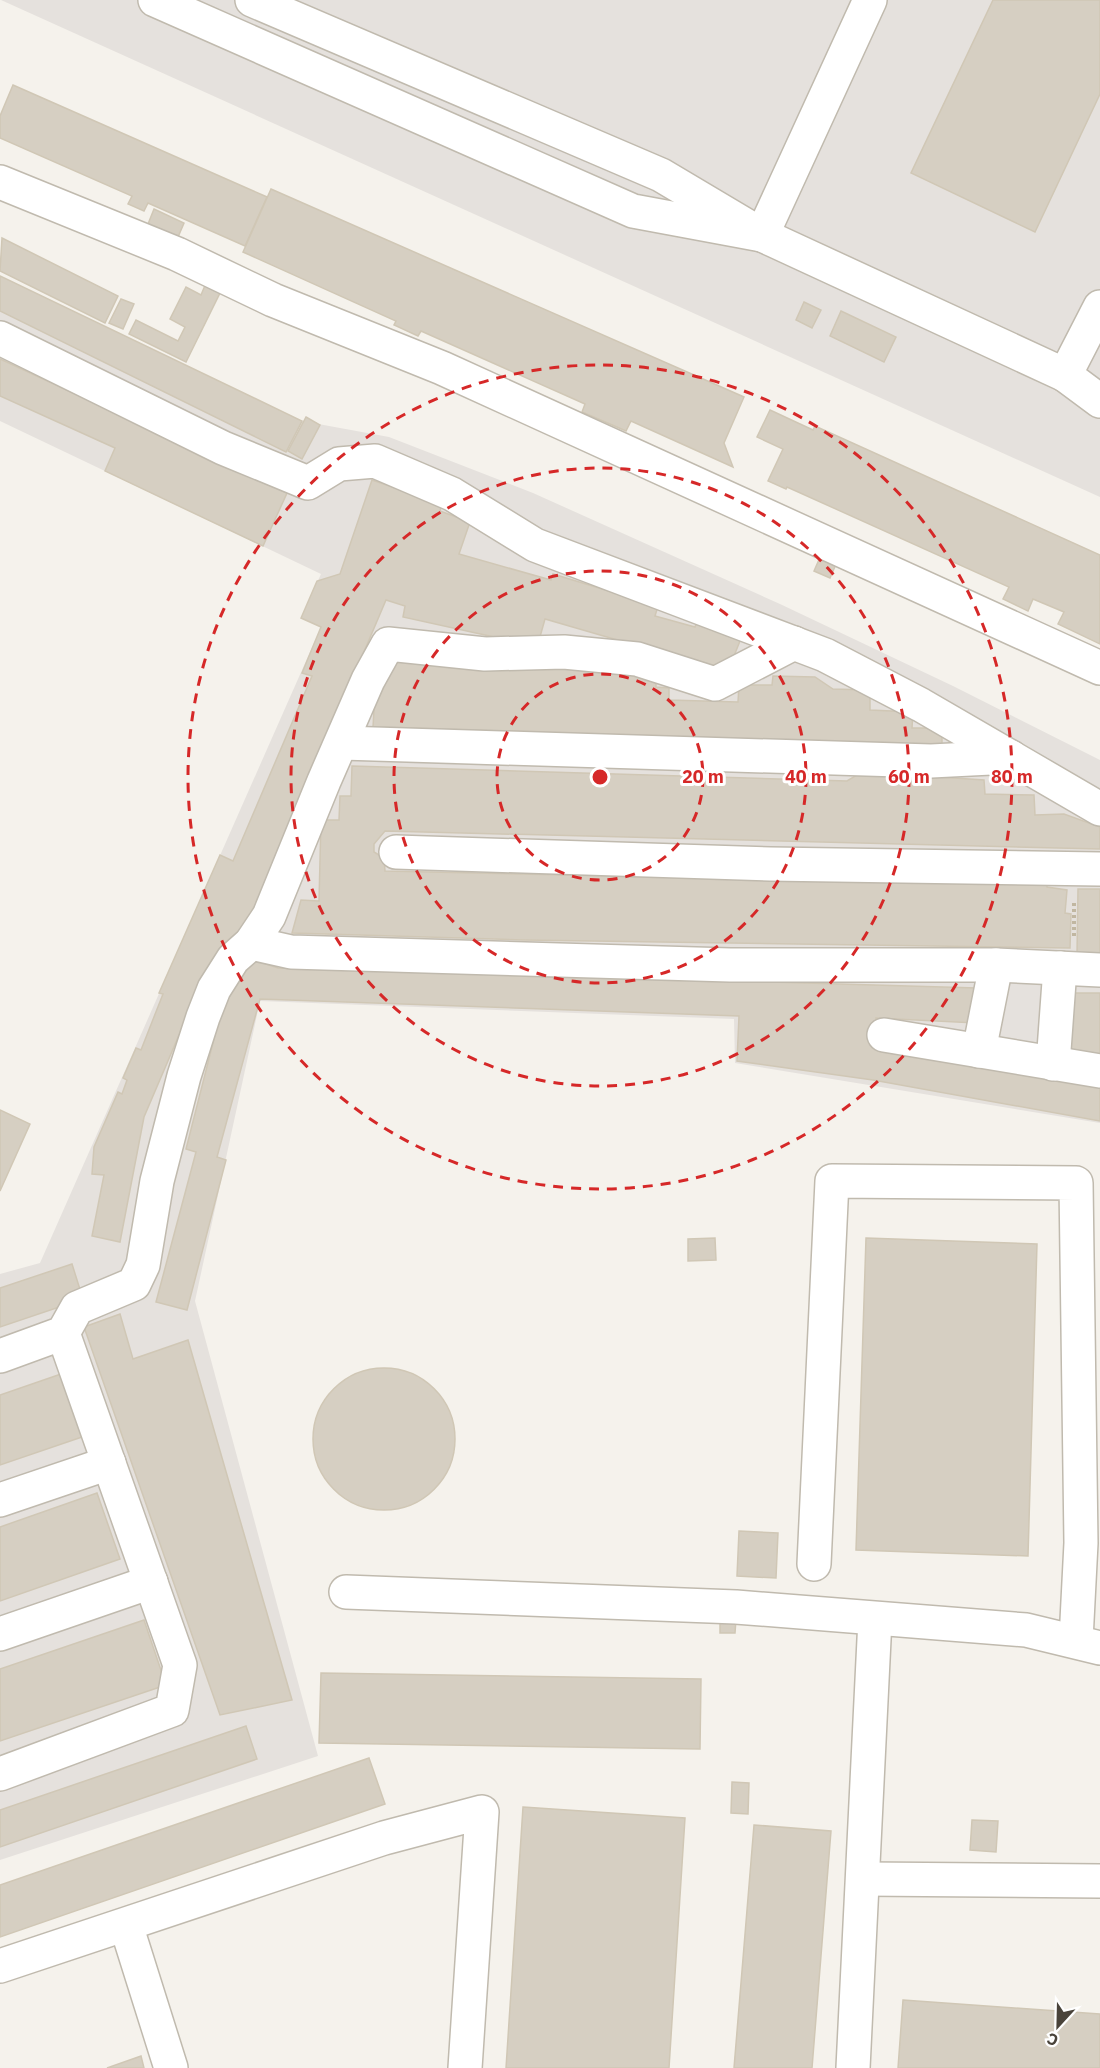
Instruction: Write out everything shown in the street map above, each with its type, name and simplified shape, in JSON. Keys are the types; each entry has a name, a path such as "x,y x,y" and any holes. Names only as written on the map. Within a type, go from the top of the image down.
{"lane":[{"path":"155,0 633,211 762,235"},
{"path":"252,0 661,175 762,235 1065,375 1100,401"},
{"path":"762,235 870,0"},
{"path":"0,182 177,254 273,300 442,368 1100,668"},
{"path":"1065,375 1100,307"},
{"path":"0,338 224,448 308,483 339,464 375,461 452,494 535,545 825,655 921,705 1100,809"},
{"path":"0,1356 63,1332 77,1308 134,1284 143,1265 157,1181 202,1017 214,989 233,959 251,943 269,916 368,680 388,644 485,654 564,652 637,659 715,684 794,643"},
{"path":"342,742 931,761 1011,757"},
{"path":"396,852 1087,870"},
{"path":"251,943 291,952 718,965 996,965 1078,969 1053,1064"},
{"path":"979,1051 996,965"},
{"path":"884,1035 1100,1071"},
{"path":"345,1592 736,1606 1026,1630 1088,1644 1081,1544 1076,1183 832,1181 814,1564"},
{"path":"0,1774 172,1710 180,1665 63,1332"},
{"path":"0,1500 109,1463"},
{"path":"0,1634 151,1582"},
{"path":"853,2068 875,1619"},
{"path":"0,1966 384,1838 482,1812 465,2068"},
{"path":"863,1879 1100,1881"},
{"path":"126,1925 171,2068"}],"path":[{"path":"1078,969 1087,870"}],"shaded area":[{"path":"1,0 1100,0 1100,497"},
{"path":"0,276 302,421 389,437 533,493 780,604 953,686 1100,760 1100,1123 735,1063 734,1019 260,1001 195,1301 318,1756 0,1860 0,1274 40,1263 321,627 301,618 321,574 0,421"}],"building":[{"path":"993,0 1100,0 1100,94 1035,232 911,173"},
{"path":"13,85 267,197 245,246 148,203 144,211 128,204 132,196 0,138 0,116"},
{"path":"271,189 744,397 724,443 733,467 631,421 626,431 582,412 585,404 421,331 418,336 394,325 396,321 243,252"},
{"path":"154,209 184,223 178,237 148,224"},
{"path":"2,238 118,296 105,323 0,271"},
{"path":"0,276 302,421 286,452 0,311"},
{"path":"206,283 221,291 186,362 129,334 136,320 178,341 185,327 170,319 186,287 201,295"},
{"path":"121,299 134,304 123,329 109,323"},
{"path":"804,302 821,310 812,328 796,320"},
{"path":"841,311 896,337 884,362 830,336"},
{"path":"0,359 287,493 263,546 105,471 115,448 0,396"},
{"path":"770,410 813,430 815,426 1100,555 1100,644 1058,624 1064,612 1033,599 1028,611 1003,599 1009,587 787,487 786,489 768,481 783,449 757,437"},
{"path":"306,417 320,425 302,459 288,451"},
{"path":"372,480 442,504 440,511 470,522 459,554 551,580 553,574 658,606 655,616 695,627 698,618 742,636 732,661 717,669 545,619 538,644 500,642 494,637 403,617 405,606 386,600 242,939 191,1007 144,1117 120,1242 92,1236 104,1175 92,1174 94,1147 118,1092 122,1094 127,1080 123,1078 136,1048 141,1050 163,994 159,993 220,855 233,861 312,676 302,673 321,627 301,618 317,581 340,574"},
{"path":"821,555 837,562 830,578 814,571"},
{"path":"395,659 656,674 656,687 669,688 669,700 738,702 739,685 772,685 773,676 815,677 833,689 870,690 870,710 913,712 912,728 942,728 942,745 373,727 375,693"},
{"path":"352,766 847,781 862,772 984,780 985,794 1034,795 1035,815 1064,814 1100,827 1100,849 385,831 374,844 374,852 384,858 385,871 941,883 1047,883 1047,887 1067,890 1065,913 1071,914 1070,948 523,940 292,933 301,900 319,901 321,820 339,820 340,796 351,796"},
{"path":"1078,889 1100,889 1100,956 1077,955"},
{"path":"245,957 278,968 977,988 976,1023 876,1018 875,1048 1100,1084 1100,1121 873,1080 737,1061 739,1016 260,999 217,1157 226,1160 187,1310 156,1302 196,1152 186,1149 229,980"},
{"path":"1072,993 1100,993 1100,1057 1070,1056"},
{"path":"0,1110 30,1124 0,1191"},
{"path":"715,1238 716,1260 688,1261 688,1239"},
{"path":"866,1238 1037,1244 1028,1556 856,1550"},
{"path":"72,1264 83,1299 0,1327 0,1288"},
{"path":"120,1314 133,1359 188,1340 292,1700 220,1715 84,1327"},
{"path":"384,1368 411,1373 434,1389 450,1412 455,1439 450,1466 434,1489 411,1505 384,1510 357,1505 334,1489 318,1466 313,1439 318,1412 334,1389 357,1373"},
{"path":"61,1374 82,1437 0,1465 0,1395"},
{"path":"97,1493 120,1559 0,1601 0,1527"},
{"path":"739,1531 778,1533 776,1578 737,1576"},
{"path":"720,1618 736,1619 735,1633 720,1633"},
{"path":"144,1620 166,1685 0,1741 0,1669"},
{"path":"321,1673 701,1679 700,1749 319,1743"},
{"path":"246,1726 257,1759 0,1847 0,1810"},
{"path":"369,1758 385,1804 0,1937 0,1885"},
{"path":"732,1782 749,1783 748,1814 731,1813"},
{"path":"523,1807 685,1818 669,2068 506,2068"},
{"path":"972,1820 998,1821 996,1852 970,1850"},
{"path":"754,1825 831,1831 812,2068 734,2068"},
{"path":"903,2000 1100,2014 1100,2068 898,2068"},
{"path":"141,2056 144,2068 107,2068"}]}
